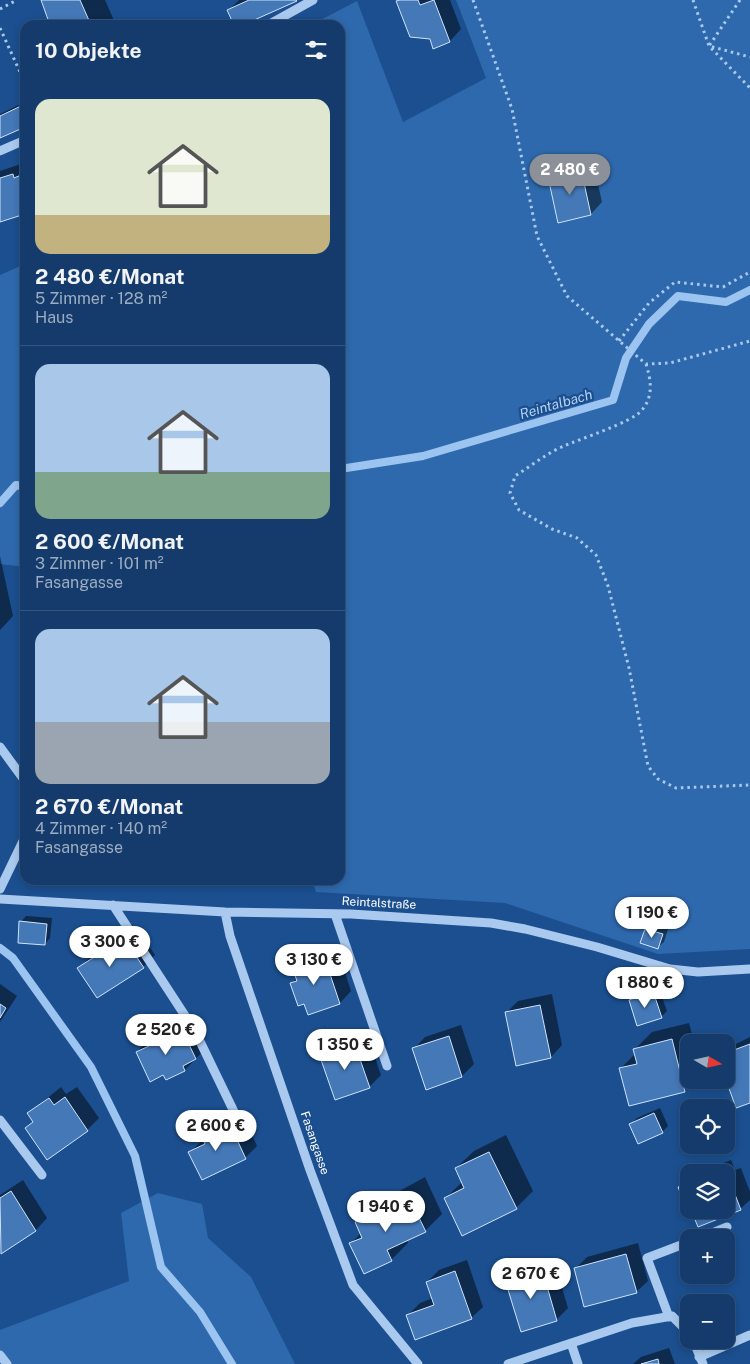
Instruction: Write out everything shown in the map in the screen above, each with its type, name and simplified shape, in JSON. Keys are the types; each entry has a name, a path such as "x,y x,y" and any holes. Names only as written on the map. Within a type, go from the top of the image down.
{"street":[{"path":"277,20 313,0"},
{"path":"0,151 20,142"},
{"path":"0,747 20,774"},
{"path":"0,889 20,847"},
{"name":"Reintalstraße","path":"0,899 225,912 335,914 491,923 598,947 670,969 698,972 750,969"},
{"path":"112,905 195,1031 238,1120"},
{"name":"Fasangasse","path":"225,912 230,936 301,1142 353,1285 418,1364"},
{"path":"335,914 387,1066"},
{"path":"0,1120 42,1175"},
{"path":"722,1229 727,1227"},
{"path":"669,1317 647,1258 680,1245"},
{"path":"508,1364 632,1323 672,1316 680,1324"},
{"path":"701,1360 750,1335"},
{"path":"571,1343 578,1364"},
{"path":"0,1355 7,1364"}],"path":[{"path":"0,9 17,0"},
{"path":"473,0 512,109 537,236 567,296 646,364 652,383 648,399 641,412 605,430 562,447 515,476 510,493 519,510 552,529 578,538 596,555 608,586 629,668 648,766 658,779 676,788 750,785"},
{"path":"693,0 709,46 750,88"},
{"path":"709,46 740,0"},
{"path":"0,28 20,72"},
{"path":"709,46 750,57"},
{"path":"619,341 649,304 674,282 723,287 750,272"},
{"path":"646,364 670,363 750,341"}],"shaded area":[{"path":"456,0 750,0 750,949 658,954 505,903 316,892 314,885 345,885 345,20 321,20 357,1 403,122 486,78"},
{"path":"20,266 20,566 0,564 0,275"},
{"path":"158,1193 202,1204 208,1238 251,1277 295,1364 0,1364 0,1330 129,1281 121,1213"}],"building":[{"path":"41,0 80,0 89,20 48,20"},
{"path":"249,0 297,1 254,20 232,20 227,10"},
{"path":"418,0 420,5 434,0 450,42 433,49 430,39 410,37 396,1"},
{"path":"20,106 20,129 0,138 0,116"},
{"path":"581,169 591,215 558,223 548,177"},
{"path":"13,174 14,178 20,175 20,216 0,222 0,178"},
{"path":"19,921 47,924 45,945 18,943"},
{"path":"645,929 663,934 658,949 640,943"},
{"path":"124,938 144,968 97,998 77,968"},
{"path":"324,956 340,1004 308,1015 304,1004 298,1006 290,983 297,981 292,967"},
{"path":"653,991 662,1018 637,1026 629,1000"},
{"path":"0,1004 6,1008 0,1018"},
{"path":"540,1005 551,1058 516,1066 505,1012"},
{"path":"166,1030 169,1037 182,1030 196,1059 183,1066 185,1071 166,1080 163,1075 150,1082 136,1052 149,1046 146,1040"},
{"path":"449,1036 462,1077 426,1090 412,1048"},
{"path":"672,1039 680,1072 680,1089 684,1089 685,1092 629,1106 619,1068 637,1064 633,1049"},
{"path":"354,1042 370,1088 335,1100 319,1054"},
{"path":"750,1044 750,1103 736,1108 735,1099 733,1099 729,1089 735,1089 735,1050"},
{"path":"65,1097 88,1131 47,1160 25,1128 33,1122 27,1113 49,1098 54,1105"},
{"path":"654,1113 663,1133 638,1144 629,1124"},
{"path":"212,1122 220,1137 233,1131 246,1159 202,1180 188,1152 205,1144 197,1129"},
{"path":"489,1152 517,1209 462,1236 444,1198 464,1188 455,1168"},
{"path":"11,1191 36,1231 1,1254 0,1198"},
{"path":"407,1193 426,1232 387,1250 392,1261 364,1274 349,1243 362,1238 355,1222"},
{"path":"735,1194 741,1210 735,1212"},
{"path":"695,1219 718,1219 698,1227"},
{"path":"626,1254 637,1293 584,1307 574,1268"},
{"path":"542,1269 557,1321 521,1332 505,1280"},
{"path":"455,1271 472,1319 415,1340 406,1315 434,1305 426,1282"},
{"path":"658,1359 659,1364 641,1364"}],"waterway":[{"name":"Reintalbach","path":"345,468 423,456 613,400 626,358 649,324 678,296 726,302 750,290"},
{"name":"Reintalbach","path":"0,503 16,485 20,486"},
{"path":"0,948 13,958 91,1067 135,1156 161,1267 200,1312 232,1364"}]}
